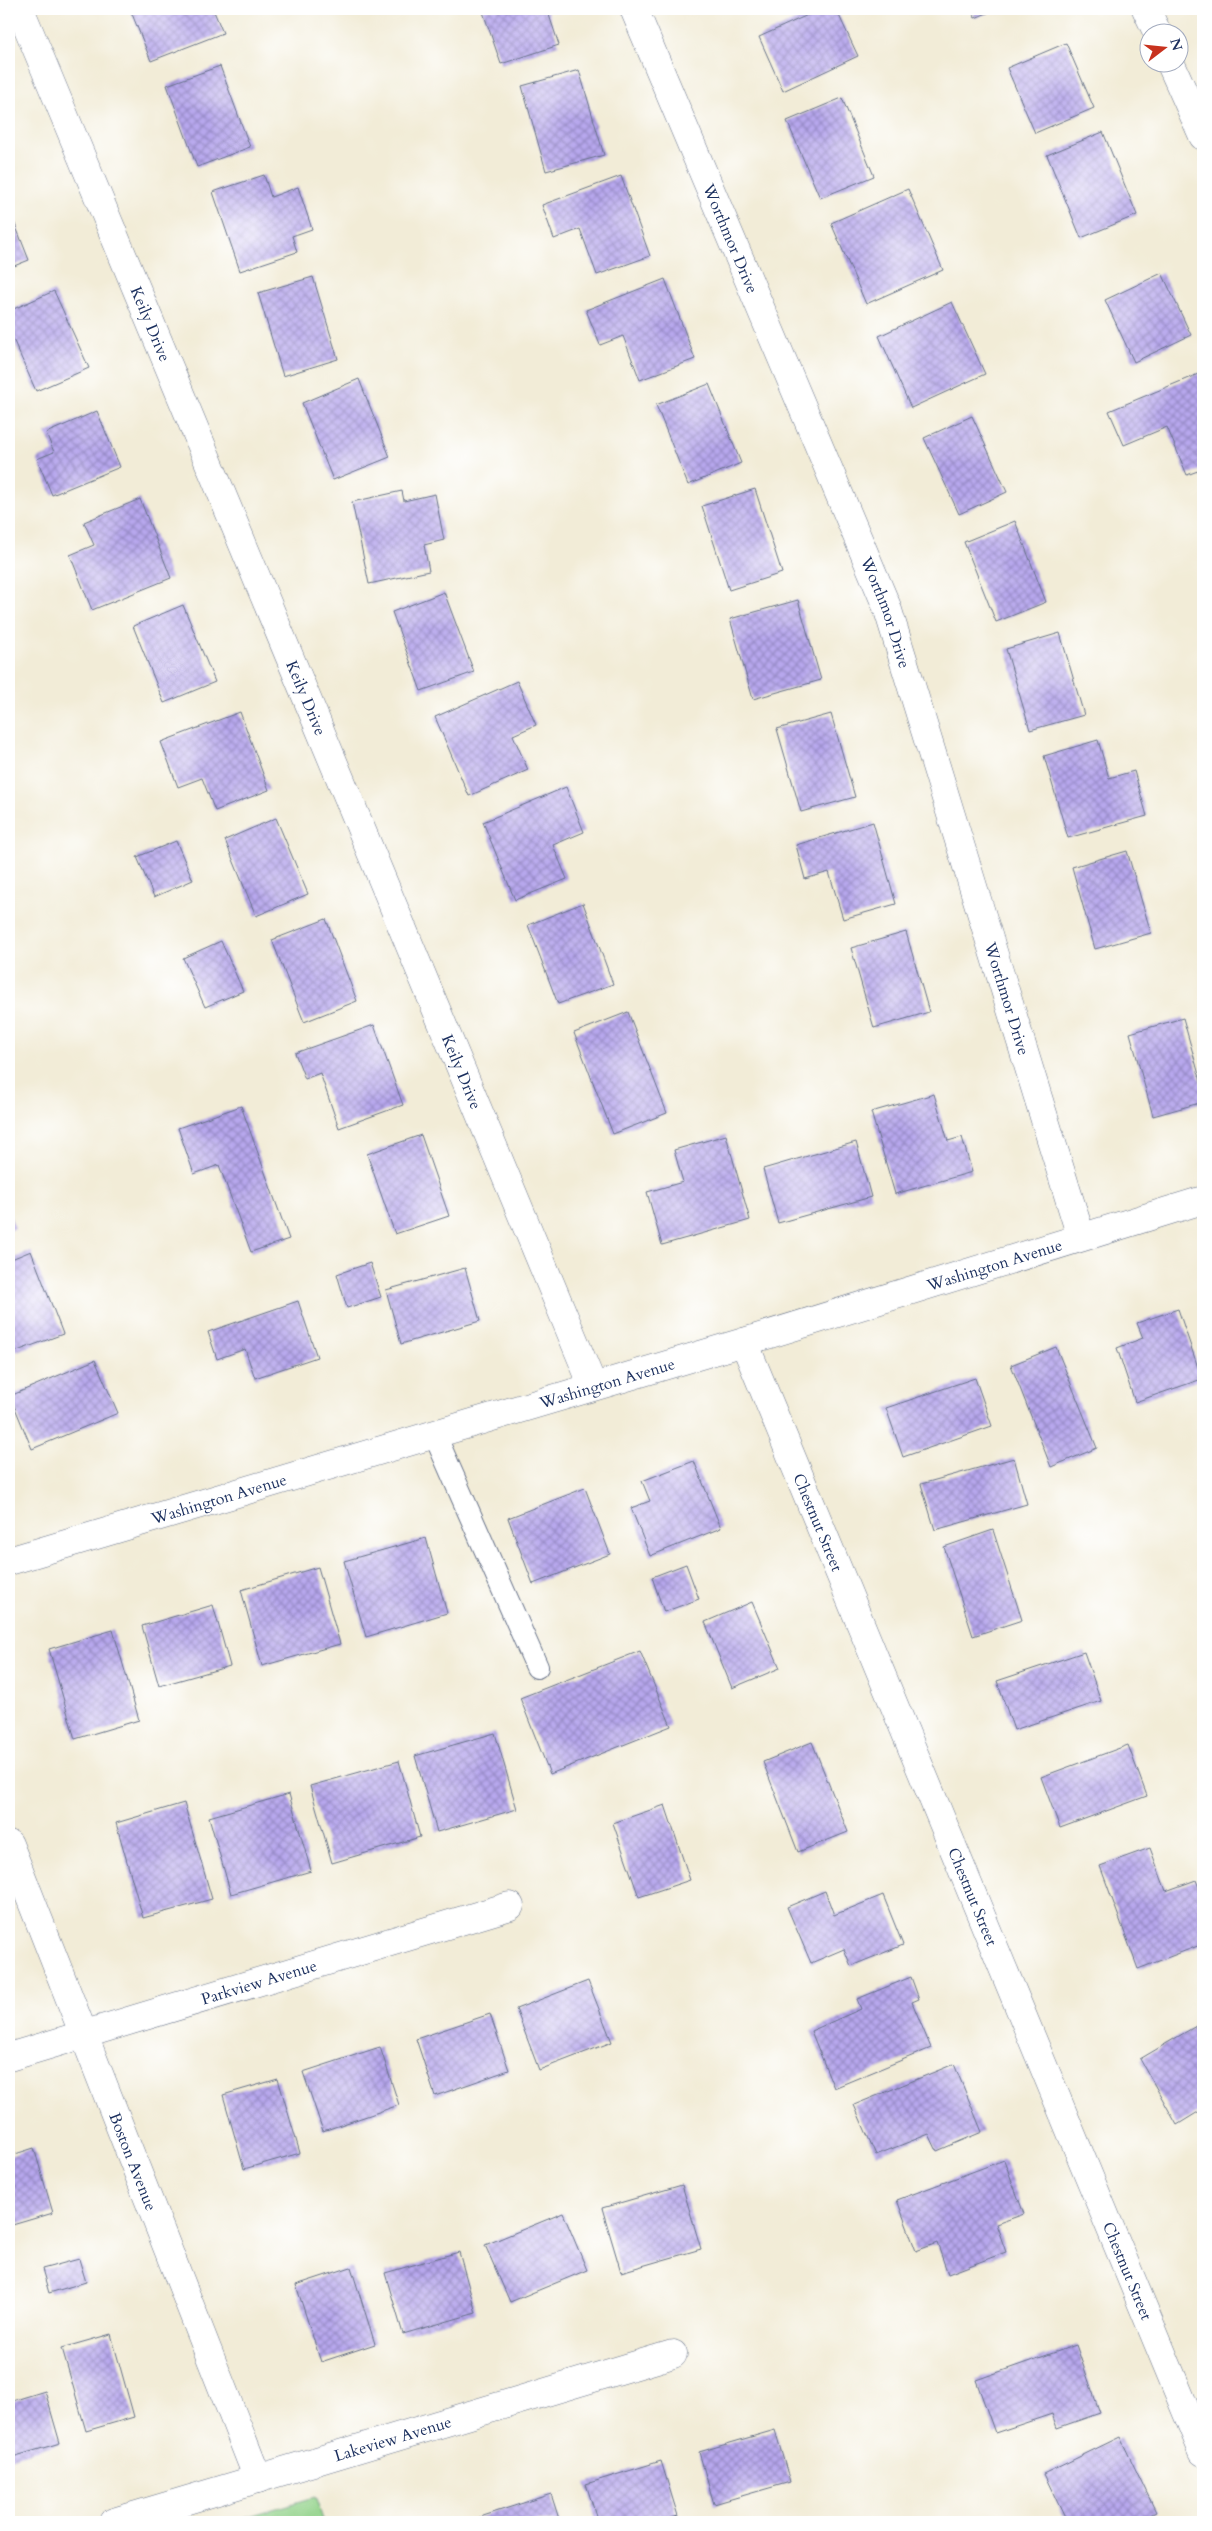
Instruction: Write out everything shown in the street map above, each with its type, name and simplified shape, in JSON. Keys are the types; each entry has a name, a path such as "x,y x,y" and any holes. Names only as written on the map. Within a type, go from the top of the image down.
{"street":[{"name":"Keily Drive","path":"20,9 593,1386"},
{"name":"Worthmor Drive","path":"634,9 887,606 1080,1237"},
{"path":"1146,9 1152,22"},
{"path":"1178,72 1195,95 1203,136"},
{"name":"Washington Avenue","path":"9,1561 744,1342 1203,1200"},
{"name":"Chestnut Street","path":"744,1342 1203,2452"},
{"name":"Boston Avenue","path":"9,1844 258,2479"},
{"name":"Parkview Avenue","path":"9,2057 510,1906"},
{"name":"Lakeview Avenue","path":"114,2522 673,2354"}],"lane":[{"path":"434,1433 537,1667"}],"green space":[{"path":"315,2497 324,2522 228,2522"}],"building":[{"path":"130,9 213,9 223,33 151,61"},
{"path":"482,9 547,9 559,45 501,64"},
{"path":"821,9 836,9 858,56 783,91 759,37"},
{"path":"971,9 997,9 975,18"},
{"path":"1066,43 1094,108 1035,133 1007,68"},
{"path":"220,66 250,147 197,167 167,85"},
{"path":"579,70 604,155 546,171 522,86"},
{"path":"842,98 874,176 820,198 787,121"},
{"path":"1103,132 1137,215 1081,238 1047,155"},
{"path":"264,175 271,197 298,187 312,229 292,236 297,252 240,271 213,192"},
{"path":"621,176 650,256 597,275 580,229 554,239 542,205"},
{"path":"908,189 943,270 866,304 831,223"},
{"path":"9,209 29,260 9,268"},
{"path":"1162,273 1191,335 1134,362 1105,300"},
{"path":"313,277 338,359 283,376 258,293"},
{"path":"665,279 695,359 640,380 623,336 600,345 586,310"},
{"path":"54,291 89,368 36,391 9,330 9,311"},
{"path":"952,302 985,374 911,408 879,336"},
{"path":"1203,372 1203,469 1187,475 1167,427 1124,445 1109,411"},
{"path":"359,379 390,457 333,480 302,403"},
{"path":"709,384 741,463 688,485 656,405"},
{"path":"97,411 120,467 52,495 37,459 54,452 46,433"},
{"path":"972,416 1007,492 959,514 924,438"},
{"path":"755,489 782,573 729,590 702,506"},
{"path":"402,491 404,501 435,494 444,540 424,545 429,571 369,584 352,502"},
{"path":"140,499 171,578 92,610 70,555 94,545 84,522"},
{"path":"1015,521 1046,602 996,622 964,542"},
{"path":"444,592 474,672 421,691 392,612"},
{"path":"798,600 821,680 753,699 730,619"},
{"path":"183,605 215,682 164,703 133,626"},
{"path":"1060,633 1084,715 1030,730 1006,649"},
{"path":"517,681 536,725 513,735 528,770 469,796 435,717"},
{"path":"240,712 269,790 215,811 202,778 178,787 161,742"},
{"path":"831,714 855,797 801,812 777,729"},
{"path":"1098,740 1109,778 1134,771 1147,816 1068,838 1044,756"},
{"path":"566,787 584,832 553,845 567,879 515,900 483,822"},
{"path":"276,818 308,894 256,916 225,840"},
{"path":"873,822 896,904 843,919 829,872 805,879 796,845"},
{"path":"176,841 193,880 154,897 137,857"},
{"path":"1127,851 1151,933 1095,949 1072,867"},
{"path":"583,903 613,984 558,1004 528,925"},
{"path":"326,919 357,1001 304,1022 272,940"},
{"path":"906,932 929,1012 874,1028 851,948"},
{"path":"221,941 243,991 205,1007 183,958"},
{"path":"628,1012 667,1113 613,1134 574,1033"},
{"path":"1183,1018 1203,1089 1203,1102 1153,1116 1130,1033"},
{"path":"374,1025 403,1105 339,1128 320,1073 305,1079 295,1053"},
{"path":"934,1094 948,1141 962,1137 972,1172 895,1194 871,1112"},
{"path":"241,1106 289,1239 251,1252 219,1165 194,1174 178,1128"},
{"path":"421,1135 449,1216 395,1234 367,1154"},
{"path":"726,1135 750,1220 662,1245 647,1192 683,1182 674,1150"},
{"path":"856,1142 871,1197 778,1223 763,1169"},
{"path":"9,1213 15,1228 9,1231"},
{"path":"31,1251 63,1334 9,1354 9,1260"},
{"path":"370,1263 381,1297 347,1308 337,1274"},
{"path":"465,1268 480,1321 401,1344 386,1290"},
{"path":"298,1301 317,1357 255,1378 245,1349 217,1359 208,1332"},
{"path":"1178,1309 1202,1379 1135,1402 1117,1348 1143,1338 1137,1323"},
{"path":"1056,1347 1097,1448 1051,1467 1011,1365"},
{"path":"95,1360 118,1413 32,1449 10,1396"},
{"path":"975,1378 992,1426 903,1457 886,1408"},
{"path":"1014,1458 1027,1504 935,1530 921,1484"},
{"path":"694,1461 721,1528 650,1556 631,1508 650,1501 642,1481"},
{"path":"585,1488 610,1554 533,1584 508,1518"},
{"path":"993,1530 1022,1620 973,1636 944,1547"},
{"path":"426,1538 447,1613 366,1637 344,1561"},
{"path":"686,1564 699,1599 664,1612 652,1577"},
{"path":"318,1567 340,1644 262,1666 241,1590"},
{"path":"752,1602 780,1668 732,1688 705,1622"},
{"path":"213,1605 230,1666 159,1686 142,1626"},
{"path":"113,1630 139,1720 75,1739 49,1649"},
{"path":"640,1651 671,1726 550,1774 520,1698"},
{"path":"1084,1652 1101,1701 1014,1730 997,1681"},
{"path":"495,1733 517,1809 437,1832 415,1756"},
{"path":"812,1742 848,1832 798,1852 763,1762"},
{"path":"1128,1745 1147,1796 1060,1828 1041,1777"},
{"path":"399,1761 420,1837 332,1863 310,1786"},
{"path":"289,1794 311,1871 231,1894 209,1817"},
{"path":"184,1803 212,1899 143,1918 116,1823"},
{"path":"665,1805 690,1880 639,1897 613,1823"},
{"path":"1150,1848 1166,1891 1196,1880 1203,1898 1203,1944 1138,1969 1100,1866"},
{"path":"825,1891 834,1915 883,1895 903,1945 851,1966 844,1949 811,1963 787,1907"},
{"path":"911,1977 919,1999 912,2002 931,2048 834,2088 811,2031 861,2009 857,1999"},
{"path":"588,1981 612,2042 539,2070 516,2009"},
{"path":"490,2014 509,2070 435,2096 416,2039"},
{"path":"1196,2026 1203,2039 1203,2109 1177,2125 1140,2059"},
{"path":"380,2047 399,2105 323,2131 303,2072"},
{"path":"954,2064 982,2132 937,2151 929,2134 876,2155 854,2105"},
{"path":"278,2079 300,2153 244,2169 223,2095"},
{"path":"34,2148 53,2213 9,2226 9,2156"},
{"path":"1004,2160 1024,2214 996,2224 1006,2252 948,2274 937,2243 916,2251 897,2200"},
{"path":"682,2185 701,2249 621,2272 602,2208"},
{"path":"563,2213 587,2270 510,2302 485,2245"},
{"path":"459,2252 476,2313 403,2334 385,2273"},
{"path":"79,2259 86,2282 49,2293 42,2269"},
{"path":"351,2267 375,2344 321,2362 296,2285"},
{"path":"111,2334 134,2417 86,2431 62,2348"},
{"path":"1076,2345 1100,2413 1057,2428 1052,2414 995,2433 976,2380"},
{"path":"45,2391 60,2443 9,2458 9,2402"},
{"path":"775,2430 790,2482 714,2504 699,2452"},
{"path":"1120,2437 1156,2512 1136,2522 1067,2522 1044,2474"},
{"path":"661,2461 678,2516 658,2522 598,2522 586,2484"},
{"path":"551,2494 560,2522 479,2522 477,2518"}]}
